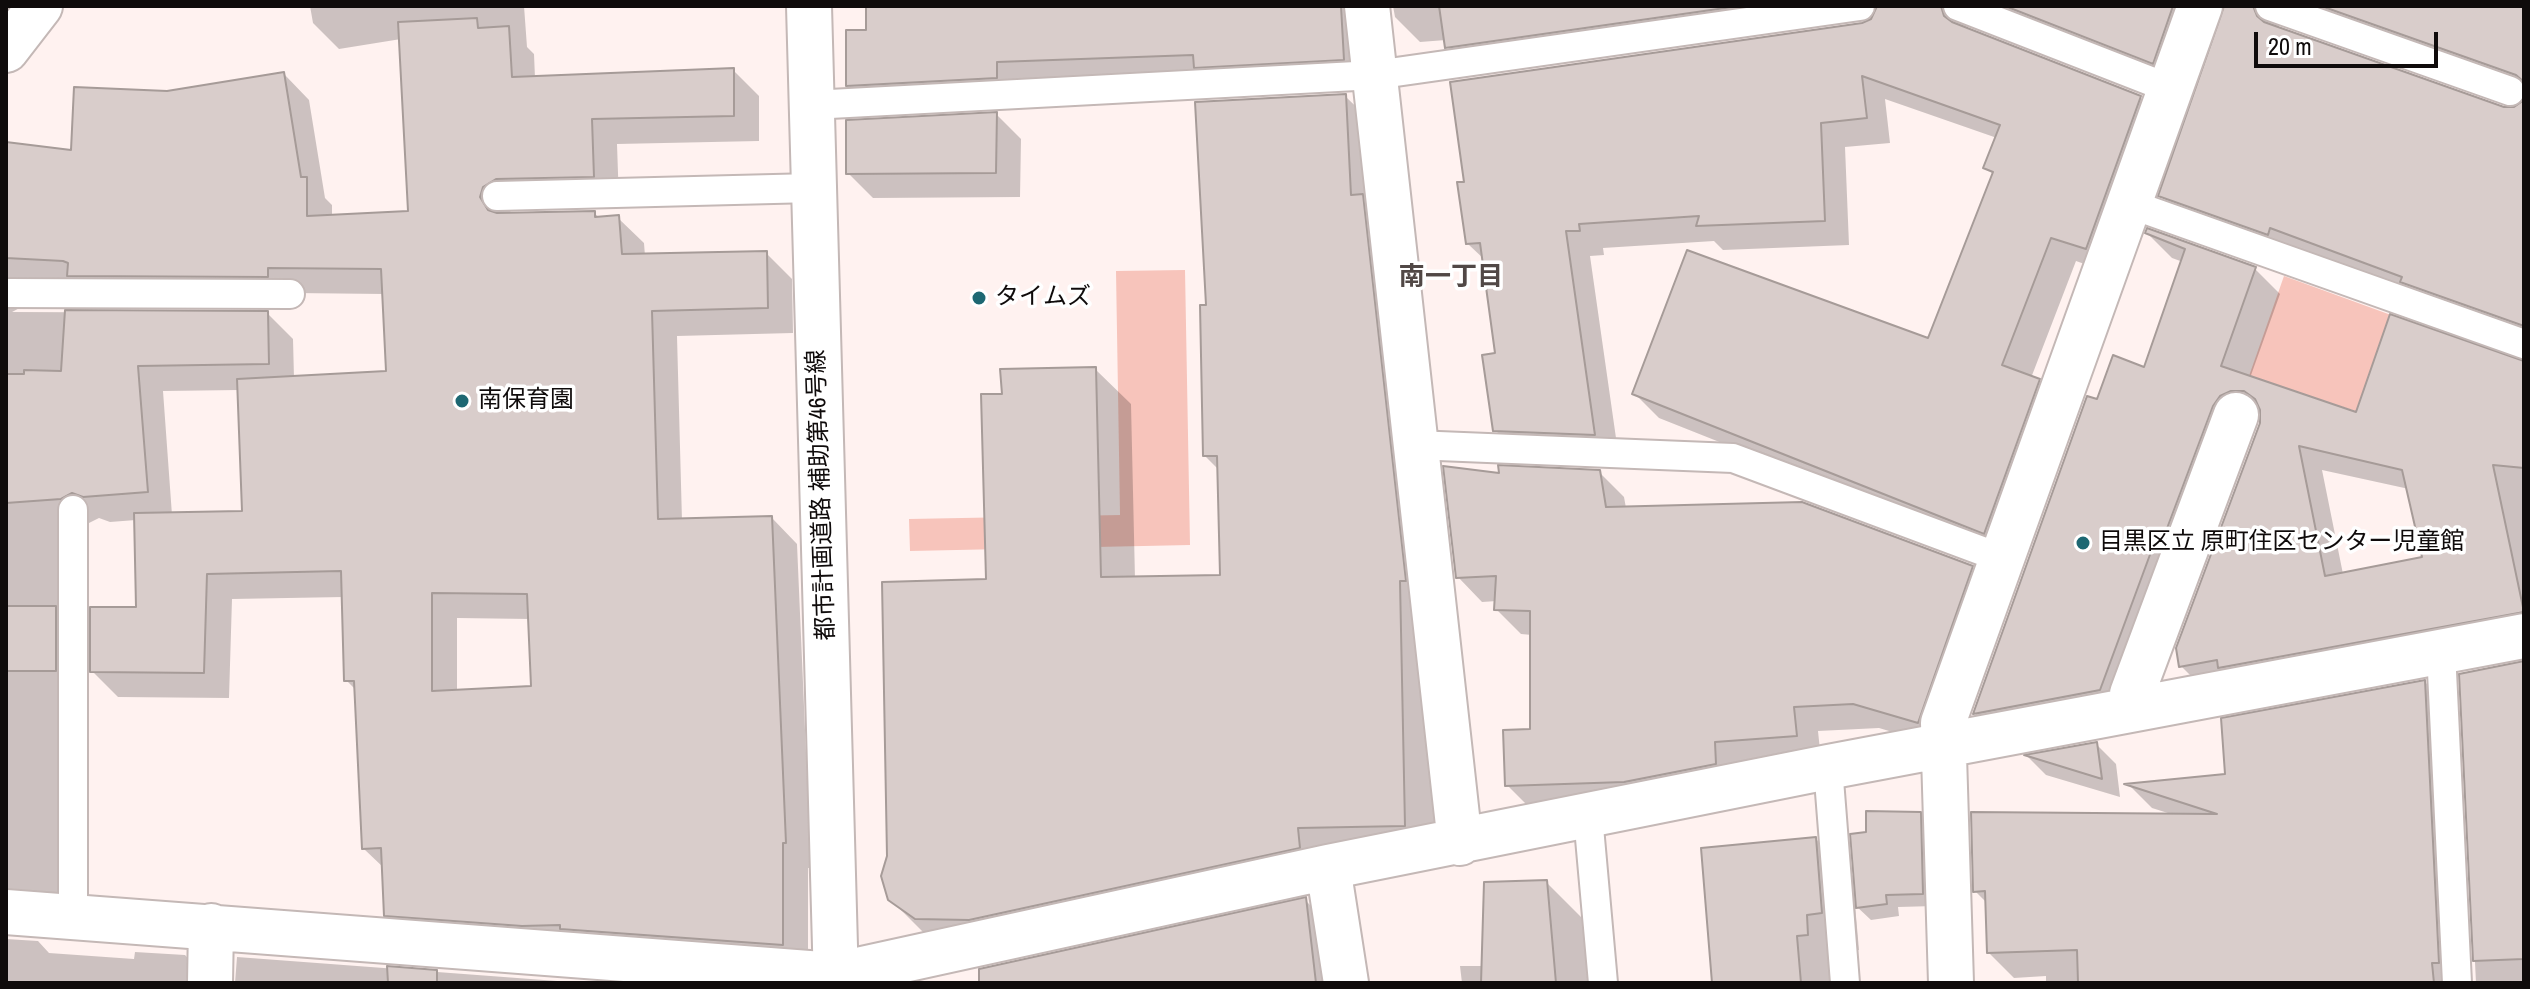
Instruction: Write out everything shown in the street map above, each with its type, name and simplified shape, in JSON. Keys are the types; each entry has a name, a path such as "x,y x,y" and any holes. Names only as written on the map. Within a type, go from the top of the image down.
{"street":[{"path":"6,50 40,6"},
{"name":"都市計画道路 補助第46号線","path":"809,6 835,979"},
{"path":"1367,6 1460,843"},
{"path":"1951,983 1943,723 2200,6"},
{"path":"2134,709 2132,694 2236,415"},
{"path":"6,912 211,926 835,979 1328,867 1828,767 2524,636"},
{"path":"1328,867 1346,983"},
{"path":"210,983 211,926"}],"lane":[{"path":"811,105 1375,75 1860,6"},
{"path":"1958,6 2171,89"},
{"path":"2270,6 2510,91"},
{"path":"497,196 813,188"},
{"path":"2130,204 2524,344"},
{"path":"6,293 290,294"},
{"path":"1414,445 1733,458 2001,558"},
{"path":"73,510 73,917"},
{"path":"2441,651 2457,983"},
{"path":"1828,767 1845,983"},
{"path":"1588,816 1603,983"}],"shaded area":[{"path":"1185,270 1190,545 910,551 909,519 1120,515 1116,271"},
{"path":"2284,276 2391,315 2358,412 2249,376"}],"building":[{"path":"866,6 1341,6 1344,60 1194,68 1193,55 997,62 997,78 846,86 846,30 866,30"},
{"path":"1439,6 1739,6 1445,48"},
{"path":"1877,6 1941,6 1944,16 1952,22 2141,96 2086,249 2051,238 2002,365 2040,379 1984,534 1632,394 1687,250 1928,338 1993,172 1983,168 2000,125 1862,76 1867,118 1821,123 1825,221 1696,226 1699,216 1579,224 1580,231 1566,231 1595,435 1493,431 1482,355 1495,353 1480,243 1466,244 1457,182 1464,182 1450,82 1862,23 1871,19"},
{"path":"2005,6 2173,6 2153,64"},
{"path":"2224,6 2253,6 2264,22 2504,107 2514,107 2524,100 2524,326 2400,282 2402,277 2270,228 2268,235 2158,196"},
{"path":"2321,6 2524,6 2524,82 2516,75"},
{"path":"477,18 478,28 509,26 512,77 734,68 734,116 592,119 594,177 496,179 483,187 480,197 488,210 497,213 595,211 595,217 619,215 622,254 767,251 768,308 652,311 658,519 772,516 786,843 783,843 783,945 560,929 560,925 522,926 384,916 381,848 362,849 354,681 344,681 341,571 207,574 204,673 90,672 90,607 136,607 134,513 242,511 237,379 386,371 381,269 268,268 268,277 67,276 68,263 63,261 6,258 6,142 71,150 74,87 167,91 284,72 301,177 307,177 307,216 408,211 398,22","holes":["432,593 527,594 531,686 432,691"]},
{"path":"1346,94 1351,195 1363,194 1406,581 1400,581 1405,826 1298,828 1300,848 969,920 915,919 888,900 881,876 887,856 882,582 986,579 981,394 1002,394 1000,369 1096,367 1101,577 1220,575 1217,456 1203,456 1200,305 1206,305 1195,102"},
{"path":"997,112 996,173 846,174 846,120"},
{"path":"2147,228 2256,267 2221,366 2356,412 2390,314 2524,361 2524,468 2493,465 2524,612 2218,668 2217,660 2179,667 2176,648 2260,423 2260,410 2255,399 2244,391 2231,391 2220,396 2213,406 2160,547 2158,533 2100,690 1973,714 2087,396 2097,399 2113,355 2144,367 2185,249 2145,233","holes":["2299,446 2402,470 2422,557 2325,576"]},
{"path":"65,310 268,311 269,364 138,366 148,492 83,497 72,493 61,499 6,503 6,374 24,374 24,370 61,371"},
{"path":"1498,465 1600,470 1606,507 1802,502 1973,566 1918,723 1853,704 1794,707 1797,736 1715,742 1716,764 1624,782 1505,786 1503,730 1530,729 1530,611 1494,610 1496,576 1456,578 1443,466 1499,473"},
{"path":"6,606 56,606 56,671 6,671"},
{"path":"2524,661 2524,959 2473,961 2459,674"},
{"path":"2425,680 2439,963 2432,963 2434,983 2078,983 2077,950 1987,953 1985,891 1973,892 1971,812 2217,814 2124,784 2225,774 2221,718"},
{"path":"2097,742 2102,779 2024,755"},
{"path":"1866,811 1921,812 1923,894 1886,895 1887,904 1856,908 1850,834 1866,832"},
{"path":"1816,837 1822,913 1807,915 1808,935 1797,936 1801,983 1712,983 1701,848"},
{"path":"1547,880 1556,983 1481,983 1484,882"},
{"path":"1306,897 1316,983 979,983 979,969"},
{"path":"387,966 437,970 437,983 388,983"}],"place":[{"name":"タイムズ","path":"979,298"},
{"name":"南保育園","path":"462,401"},
{"name":"目黒区立 原町住区センター児童館","path":"2083,543"}],"district":[{"name":"南一丁目","path":"1451,278"}]}
